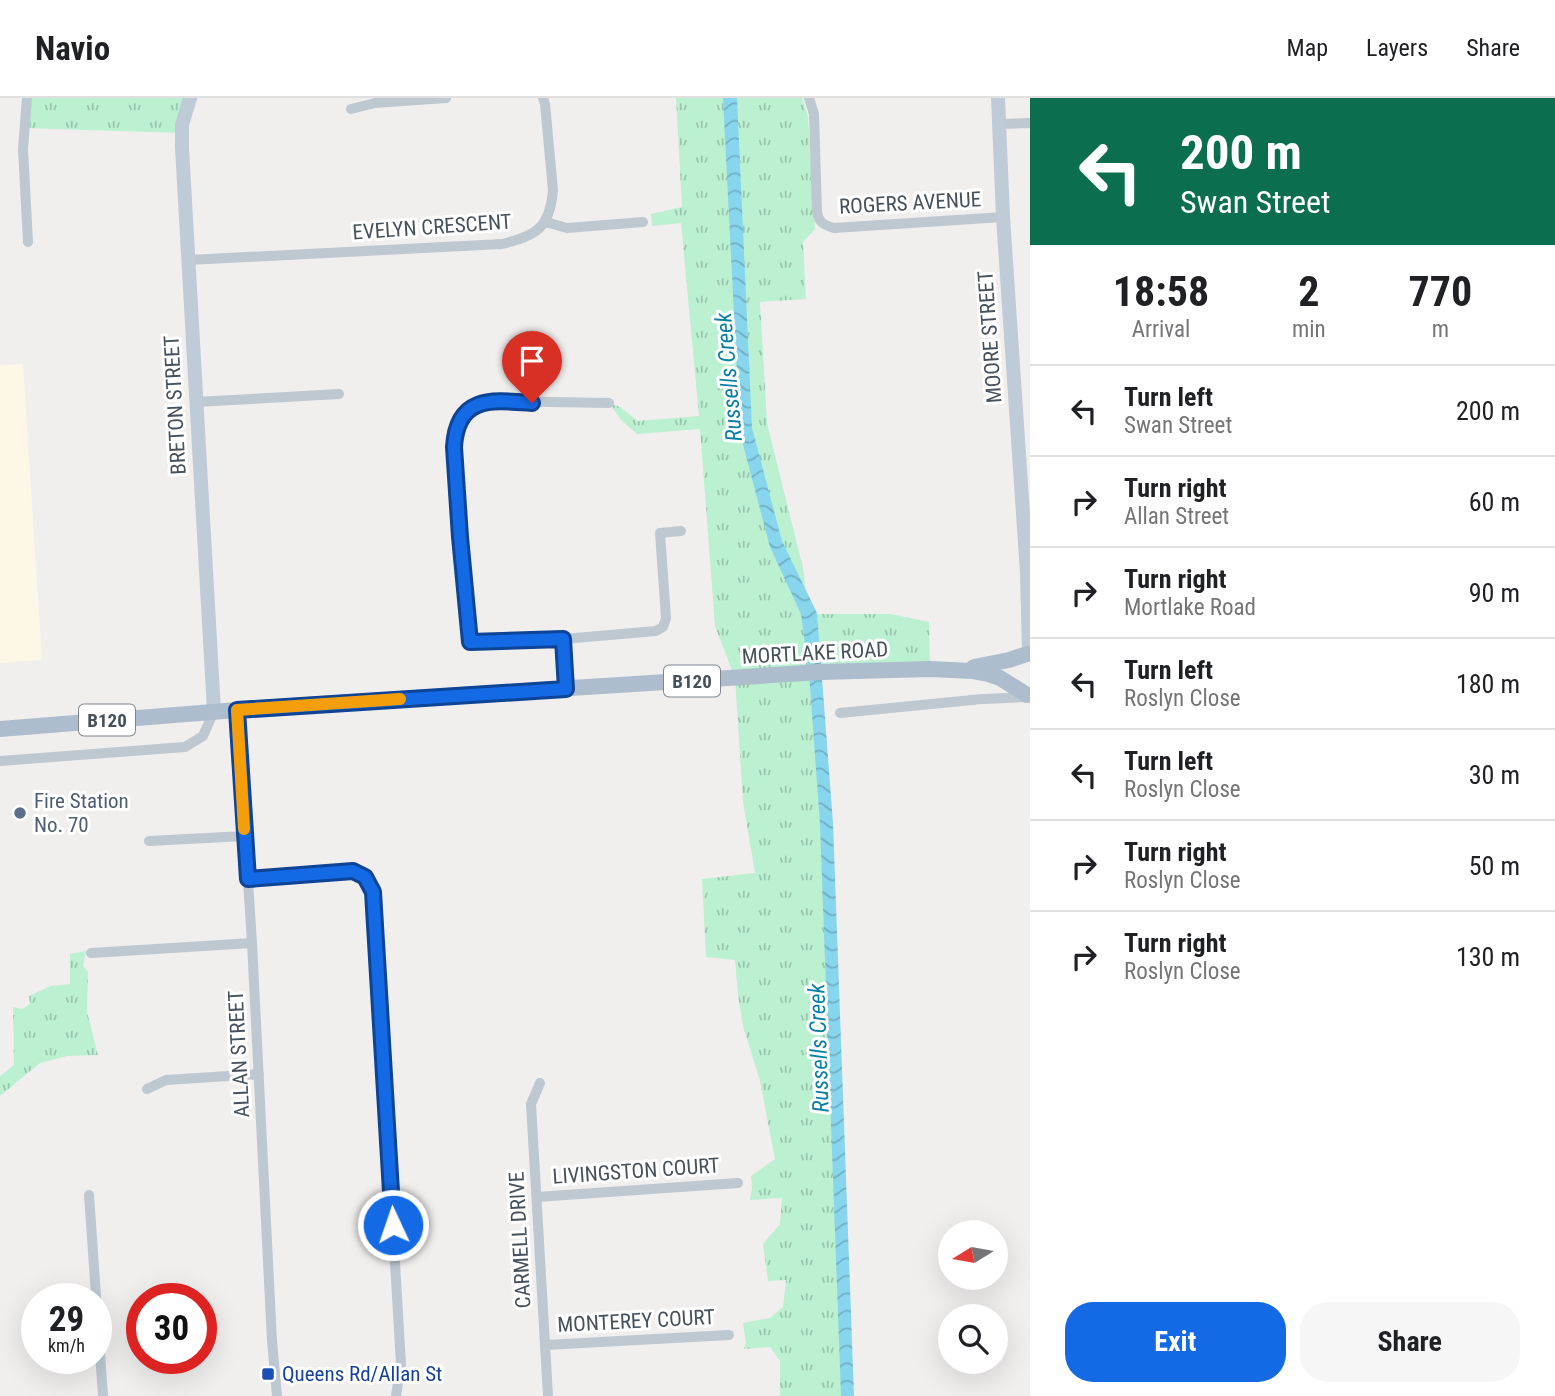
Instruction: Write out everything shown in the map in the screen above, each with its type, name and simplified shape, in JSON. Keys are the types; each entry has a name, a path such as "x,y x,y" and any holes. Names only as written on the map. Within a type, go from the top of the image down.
{"main road":[{"name":"MORTLAKE ROAD","path":"0,729 237,710 821,672 957,669 1000,662 1029,652"},
{"path":"1029,652 1021,663 1019,674 1021,685 1029,699"},
{"name":"MORTLAKE ROAD","path":"957,669 988,674 1008,682 1029,699"}],"street":[{"path":"27,98 23,149 28,242"},
{"name":"BRETON STREET","path":"190,98 182,125 182,148 214,712"},
{"path":"351,109 375,103 446,98"},
{"path":"543,98 553,190 546,222 560,227 576,228 643,222"},
{"name":"ROGERS AVENUE","path":"809,98 814,114 817,212 818,220 823,225 834,228 1003,217"},
{"name":"MOORE STREET","path":"998,98 1003,217 1024,457 1029,652"},
{"path":"1000,124 1030,123"},
{"name":"EVELYN CRESCENT","path":"188,260 502,244 524,239 546,222"},
{"path":"196,402 339,394"},
{"path":"609,403 486,401 473,405 464,414 455,435 454,447 470,642 633,634 656,631 663,627 666,614 660,533"},
{"path":"646,534 681,531"},
{"name":"MOORE STREET","path":"1027,573 1030,588"},
{"path":"563,639 566,689"},
{"path":"840,713 982,699 1029,699"},
{"name":"ALLAN STREET","path":"237,710 277,1396"},
{"path":"0,761 185,747 203,736 214,712"},
{"path":"149,841 245,836"},
{"path":"248,879 353,871 365,877 373,892 401,1364 396,1396"},
{"path":"87,940 90,957 252,943"},
{"path":"147,1089 166,1080 259,1074"},
{"name":"CARMELL DRIVE","path":"540,1083 531,1104 548,1396"},
{"name":"LIVINGSTON COURT","path":"537,1197 738,1184"},
{"path":"89,1195 103,1396"},
{"name":"MONTEREY COURT","path":"546,1345 729,1335"}],"shaded area":[{"path":"23,364 42,660 0,663 0,365"}],"green space":[{"path":"27,98 190,98 182,133 24,128"},
{"path":"676,98 802,98 808,117 815,229 803,242 806,299 760,302 767,423 803,568 809,614 891,614 929,622 930,669 816,673 849,1396 780,1396 780,1361 770,1347 744,1349 746,1343 743,1323 770,1318 783,1307 786,1280 768,1281 763,1244 780,1224 782,1198 750,1200 751,1176 775,1159 760,1081 743,1026 735,960 706,957 702,879 755,873 743,802 735,678 715,626 700,429 637,434 621,420 609,403 620,407 638,421 699,416 681,223 652,226 651,214 682,207"},
{"path":"86,951 83,966 88,972 87,1012 98,1055 67,1056 40,1063 0,1096 0,1076 14,1065 13,1007 22,1009 30,1004 29,996 51,986 70,984 70,954"}],"water":[{"path":"723,98 737,98 752,428 782,541 817,613 833,823 854,1396 841,1396 820,824 809,673 801,614 770,547 740,433"}],"slow traffic":[{"path":"244,829 237,710 400,699"}],"place":[{"name":"Fire Station No. 70","path":"20,813"},
{"name":"Queens Rd/Allan St","path":"268,1374"}],"route":[{"path":"393,1225 373,892 365,877 353,871 248,879 237,710 566,689 563,639 470,642 460,537 455,435 464,414 473,405 486,401 532,403"}],"water label":[{"name":"Russells Creek","path":"729,377"},
{"name":"Russells Creek","path":"819,1048"}]}
